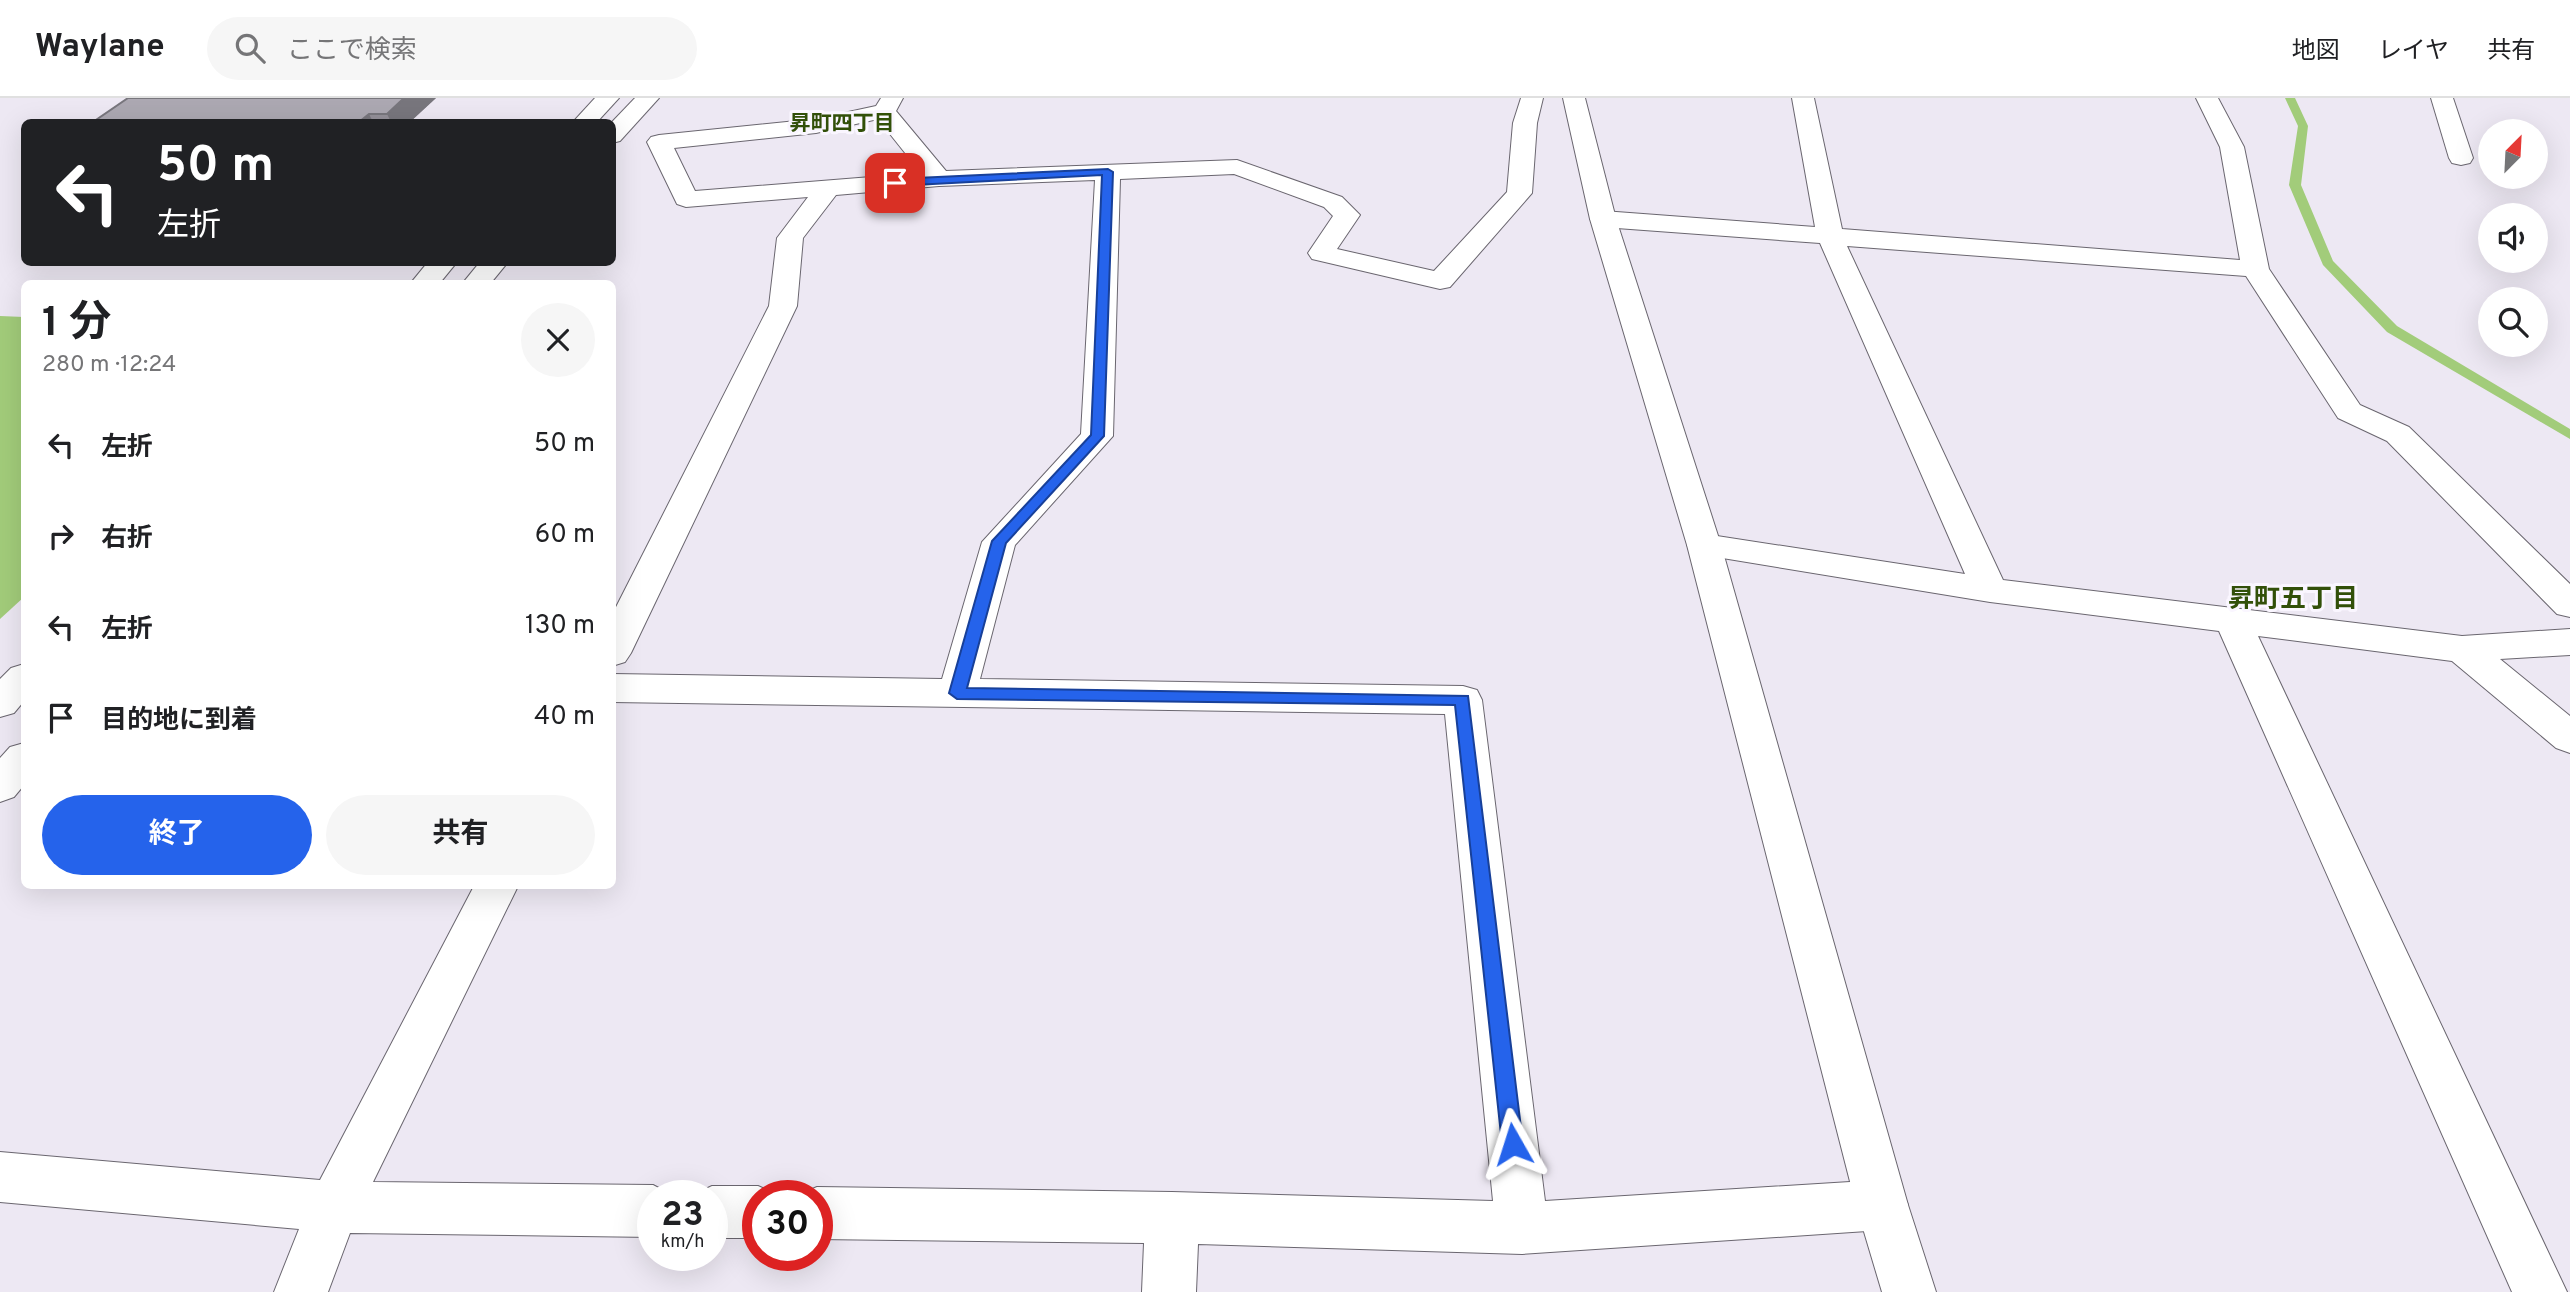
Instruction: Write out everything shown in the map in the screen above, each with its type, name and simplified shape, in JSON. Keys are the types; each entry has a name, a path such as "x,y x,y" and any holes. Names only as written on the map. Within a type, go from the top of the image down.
{"street":[{"path":"587,119 608,98"},
{"path":"616,132 648,98"},
{"path":"939,179 888,105 816,126 659,142 686,199 939,179 1237,167 1333,202 1347,215 1321,253 1440,281 1520,193 1525,123 1532,98"},
{"path":"1574,98 1603,219 1704,545 1882,1205 1909,1292"},
{"path":"1803,98 1830,237 1990,590"},
{"path":"2207,98 2232,147 2255,270 2348,411 2398,434 2570,605"},
{"path":"2442,98 2461,158"},
{"path":"957,693 999,541 1097,436 1108,172"},
{"path":"616,645 783,306 790,237 828,188"},
{"path":"1603,219 2255,270"},
{"path":"427,280 440,266"},
{"path":"479,280 491,266"},
{"path":"1704,545 1990,590 2462,649 2570,642"},
{"path":"2233,621 2540,1292"},
{"path":"2462,649 2570,738"},
{"path":"0,703 21,681"},
{"path":"616,688 1463,700 1522,1228"},
{"path":"0,786 21,762"},
{"path":"301,1292 334,1207 494,889"},
{"path":"0,1177 334,1207 637,1211"},
{"path":"833,1213 1172,1218 1522,1228 1882,1205"},
{"path":"1169,1292 1172,1218"}],"shaded area":[{"path":"0,316 21,317 21,600 0,619"}],"building":[{"path":"128,98 404,98 387,114 369,114 363,119 97,119"}],"waterway":[{"path":"2290,98 2303,126 2295,185 2327,262 2392,329 2570,435"}],"district":[{"name":"昇町四丁目","path":"842,124"},
{"name":"昇町五丁目","path":"2293,600"}],"route":[{"path":"895,183 1108,172 1097,436 999,541 957,693 1463,700 1513,1144"}]}
